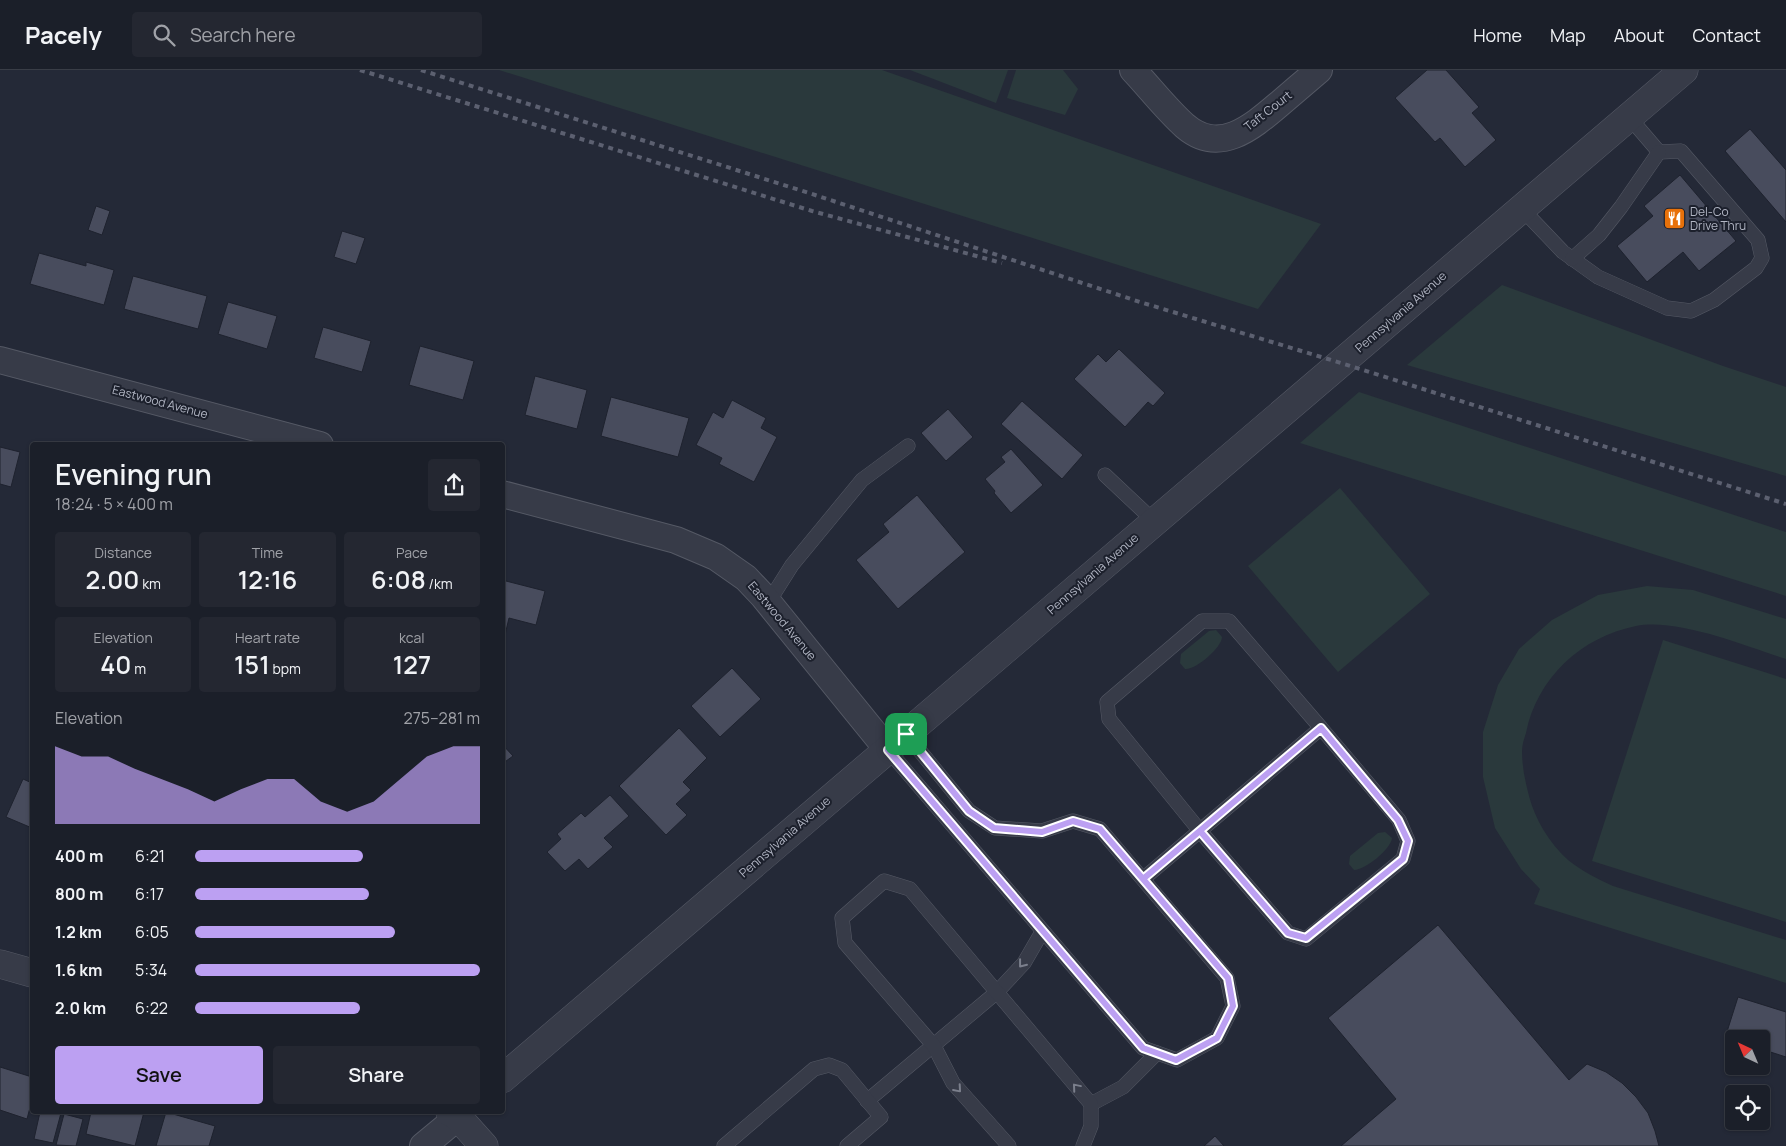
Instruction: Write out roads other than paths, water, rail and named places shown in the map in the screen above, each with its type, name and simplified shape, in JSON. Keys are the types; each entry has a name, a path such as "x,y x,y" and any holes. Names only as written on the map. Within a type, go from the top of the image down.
{"street":[{"name":"Taft Court","path":"1132,70 1185,126 1200,136 1210,138 1229,138 1249,128 1319,70"},
{"name":"Pennsylvania Avenue","path":"505,1076 1684,70"},
{"name":"Eastwood Avenue","path":"0,360 309,442"},
{"name":"Eastwood Avenue","path":"505,495 684,543 716,557 746,578 897,742"},
{"path":"0,964 30,972"},
{"path":"423,1146 457,1114 484,1146"}],"lane":[{"path":"1630,116 1658,152"},
{"path":"1522,209 1563,252 1598,277 1667,308 1691,311 1714,300 1756,268 1762,258 1758,240 1681,151 1658,152"},
{"path":"1572,259 1599,236 1658,152"},
{"path":"768,603 792,564 862,480 908,446"},
{"path":"1105,474 1155,522"},
{"path":"1202,621 1229,622 1321,728 1398,820 1408,841 1403,859 1306,938 1288,933 1200,831 1110,719 1107,702 1202,621"},
{"path":"1143,879 1321,728"},
{"path":"897,742 969,811 994,828 1042,832 1073,821 1100,829 1228,978 1233,1006 1217,1038 1176,1060 1143,1048 1042,932 897,742"},
{"path":"1009,1146 953,1083 934,1046 845,943 842,918 884,882 910,889 1090,1104 1091,1126 1084,1146"},
{"path":"867,1102 997,992 1024,963 1042,932"},
{"path":"1090,1104 1123,1087 1157,1053"},
{"path":"724,1146 814,1069 829,1065 842,1070 880,1117 847,1146"}],"railway":[{"path":"360,70 812,211 1002,263"},
{"path":"421,70 809,193 1140,302 1341,363 1786,504"}],"place":[{"name":"Del-Co Drive Thru","path":"1674,219"}]}
